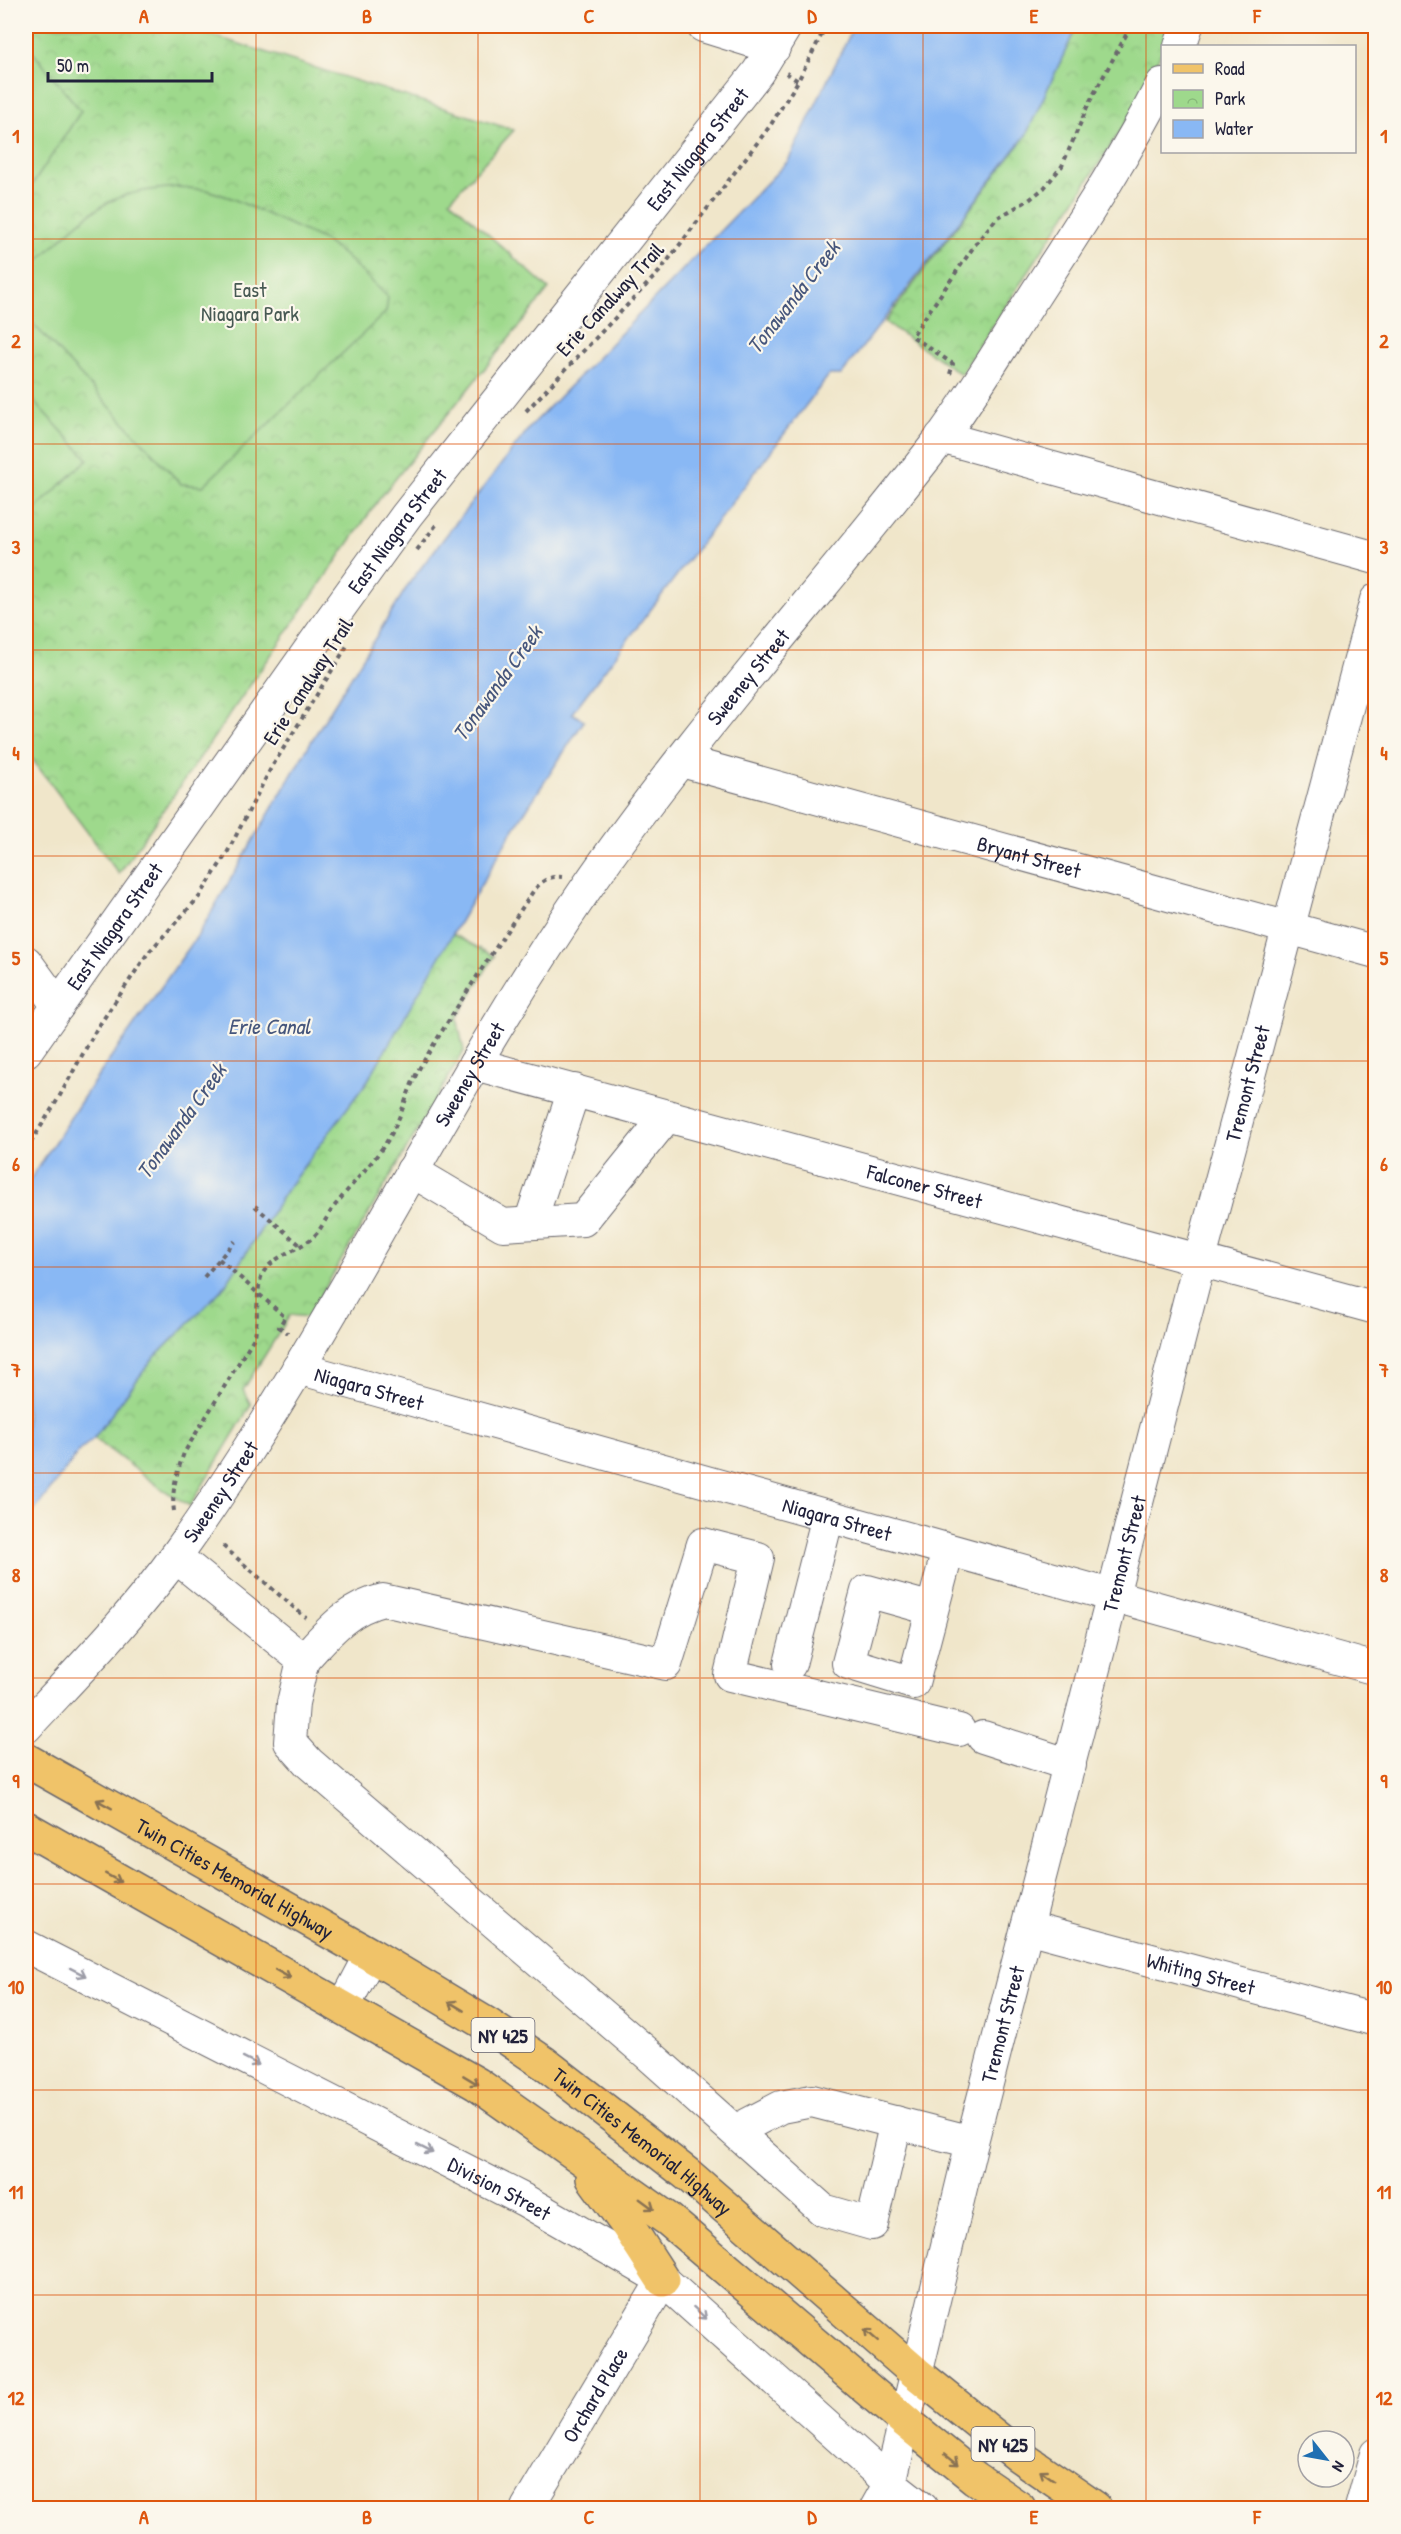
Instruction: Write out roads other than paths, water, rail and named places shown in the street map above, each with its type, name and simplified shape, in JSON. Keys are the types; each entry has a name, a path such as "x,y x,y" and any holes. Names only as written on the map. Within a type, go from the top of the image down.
{"main road":[{"name":"Twin Cities Memorial Highway","path":"33,1764 370,1955 488,2025 589,2097 687,2174 916,2373 1018,2456 1095,2508"},
{"name":"Twin Cities Memorial Highway","path":"26,1828 477,2084 669,2220 906,2422 975,2478 1019,2508"},
{"path":"572,2150 628,2226 663,2280"}],"street":[{"path":"703,26 780,37"},
{"path":"1180,45 1187,26"},
{"name":"East Niagara Street","path":"26,1051 406,516 758,72 780,37"},
{"name":"Sweeney Street","path":"26,1727 137,1606 176,1557 226,1482 298,1354 583,892 681,761 941,437 1062,253 1141,125 1161,86"},
{"path":"941,437 1376,558"},
{"name":"Tremont Street","path":"883,2496 906,2422 972,2142 1200,1259 1376,600"},
{"name":"Bryant Street","path":"681,761 1376,952"},
{"path":"26,962 58,1006"},
{"name":"Falconer Street","path":"475,1064 1376,1308"},
{"path":"530,1223 574,1090"},
{"path":"412,1171 503,1225 583,1220 667,1116"},
{"name":"Niagara Street","path":"298,1354 828,1516 1376,1669"},
{"path":"790,1664 828,1516"},
{"path":"896,2122 872,2224 823,2210 648,2054 309,1763 290,1742 293,1702 303,1660 334,1627 362,1605 382,1600 666,1664 704,1544 758,1558 730,1675 971,1734 1070,1765"},
{"path":"932,1609 948,1550"},
{"path":"176,1557 303,1660"},
{"name":"Whiting Street","path":"1027,1927 1376,2020"},
{"name":"Division Street","path":"26,1946 524,2200 663,2280 883,2496 922,2508"},
{"path":"343,2008 370,1955"},
{"path":"735,2131 781,2107 812,2102 972,2142"},
{"name":"Orchard Place","path":"527,2508 663,2280"},
{"path":"1361,2508 1376,2454"}],"water":[{"name":"Erie Canal","path":"854,26 1077,26 1026,135 841,375 829,375 572,713 584,721 510,835 368,1080 287,1189 224,1287 151,1361 94,1438 80,1450 26,1522 26,1186 89,1089 198,935 312,740 410,582 530,427 788,161"}],"park label":[{"name":"East Niagara Park","path":"250,301"}],"water label":[{"name":"Tonawanda Creek","path":"793,297"},
{"name":"Tonawanda Creek","path":"497,683"},
{"name":"Tonawanda Creek","path":"181,1121"}]}
